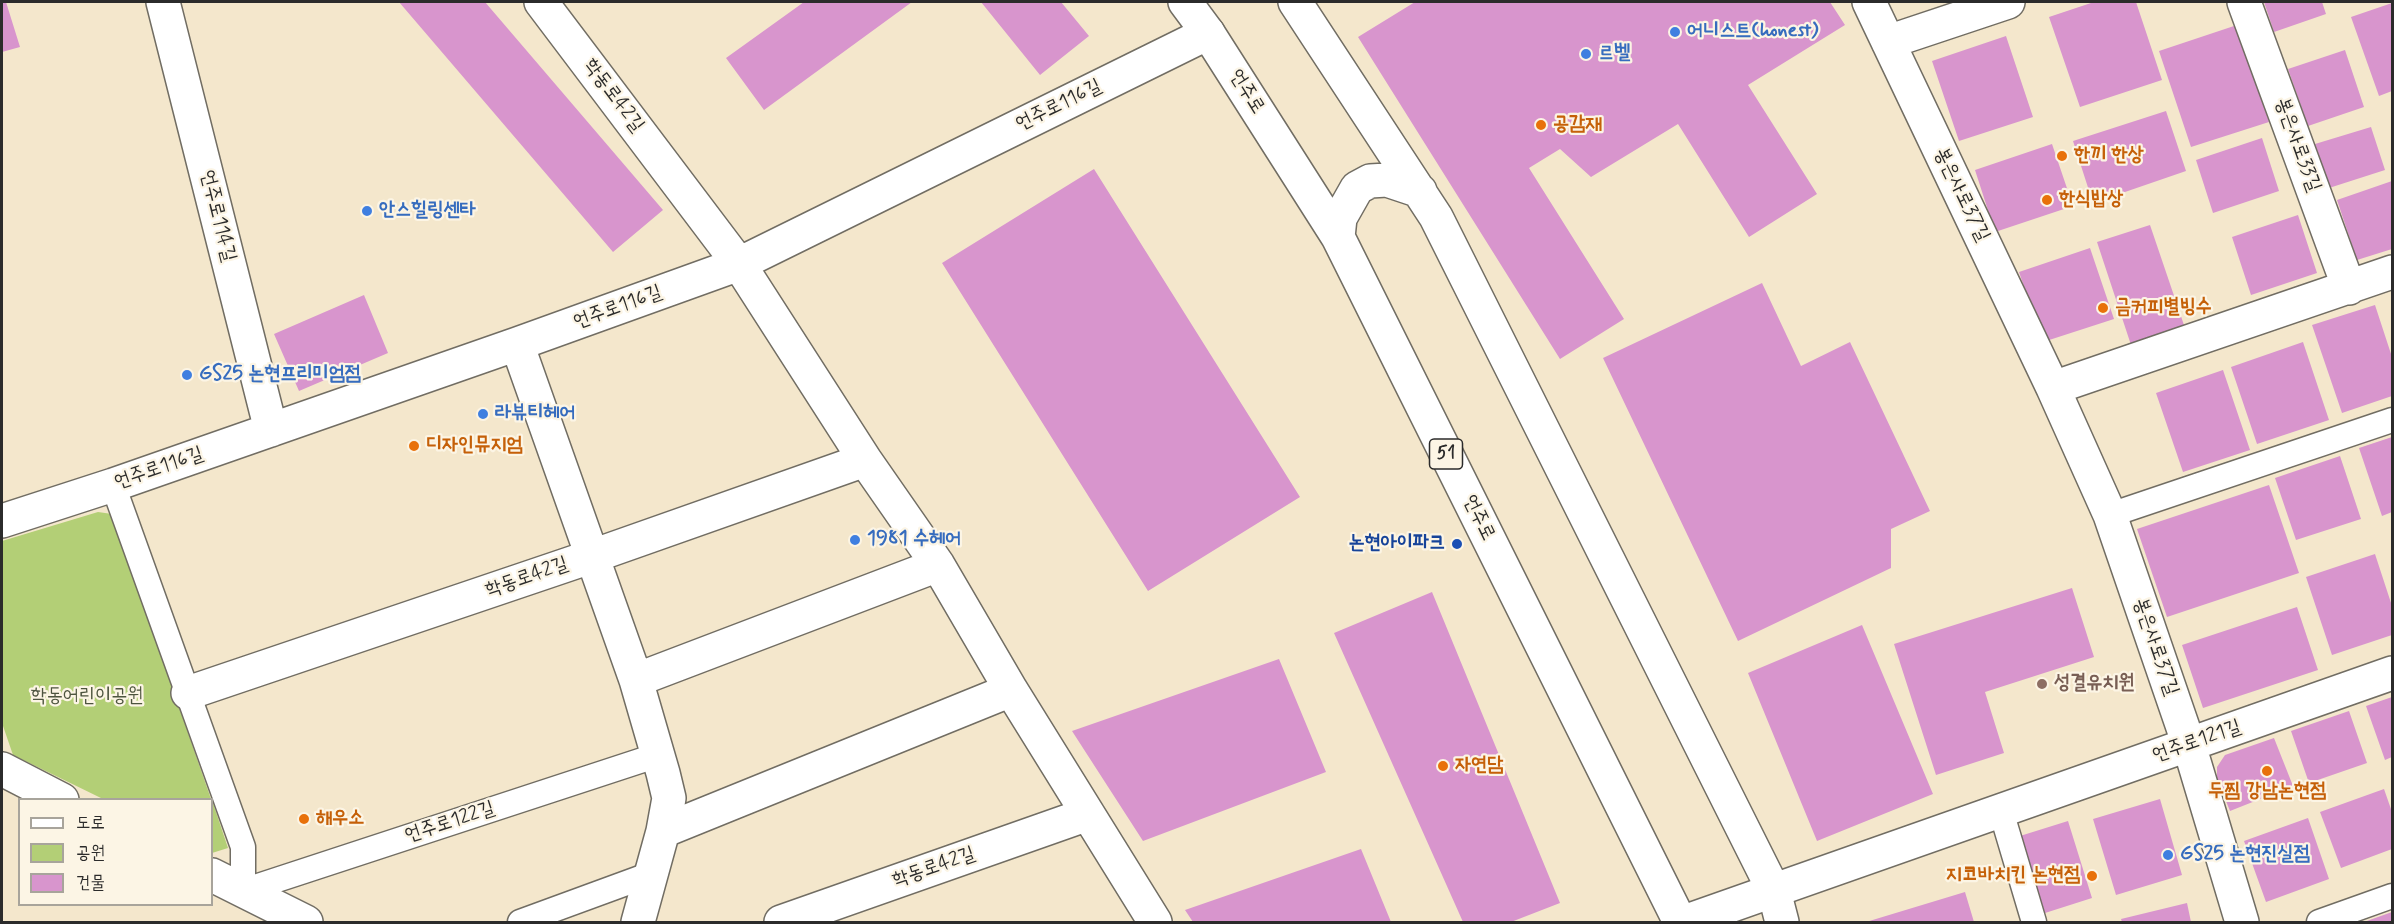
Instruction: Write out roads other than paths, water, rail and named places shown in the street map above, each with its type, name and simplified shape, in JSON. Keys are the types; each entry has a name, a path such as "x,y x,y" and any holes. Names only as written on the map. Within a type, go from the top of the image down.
{"street":[{"name":"언주로114길","path":"163,2 271,430"},
{"name":"학동로42길","path":"541,2 739,264 865,460 938,565 1011,690 1155,922"},
{"name":"언주로","path":"1185,2 1208,33 1338,237 1682,922"},
{"path":"1295,2 1436,217 1774,891 1782,922"},
{"name":"봉은사로37길","path":"1869,2 2053,388 2110,515 2189,745 2242,922"},
{"path":"1888,42 2008,2"},
{"name":"봉은사로33길","path":"2244,2 2349,288"},
{"name":"언주로116길","path":"2,521 271,430 739,264 1208,33"},
{"path":"1338,237 1340,218 1357,188 1370,181 1387,180 1420,191"},
{"path":"2053,388 2392,272"},
{"path":"517,344 590,557 636,680 669,798 663,831 638,922"},
{"name":"학동로42길","path":"188,693 590,557 865,460"},
{"path":"636,680 938,565"},
{"name":"언주로121길","path":"1774,891 2392,673"},
{"path":"663,831 1011,690"},
{"path":"2,769 58,798"},
{"name":"학동로42길","path":"781,922 1088,814"},
{"path":"213,876 305,922"},
{"path":"1682,922 1774,891"}],"lane":[{"path":"2110,515 2392,420"},
{"path":"113,485 243,847 243,891"},
{"name":"언주로122길","path":"243,891 658,755"},
{"path":"2001,811 2034,922"},
{"path":"520,922 651,874"},
{"path":"2319,922 2392,896"}],"place":[{"name":"어니스트(honest)","path":"1675,32"},
{"name":"르벨","path":"1586,54"},
{"name":"공감재","path":"1541,125"},
{"name":"한끼 한상","path":"2062,156"},
{"name":"한식밥상","path":"2047,200"},
{"name":"안스힐링센타","path":"367,211"},
{"name":"금커피별빙수","path":"2103,308"},
{"name":"GS25 논현프리미엄점","path":"187,375"},
{"name":"라뷰티헤어","path":"483,414"},
{"name":"디자인뮤지엄","path":"414,446"},
{"name":"1981 수헤어","path":"855,540"},
{"name":"논현아이파크","path":"1457,544"},
{"name":"성결유치원","path":"2042,684"},
{"name":"자연담","path":"1443,766"},
{"name":"두찜 강남논현점","path":"2267,771"},
{"name":"해우소","path":"304,819"},
{"name":"GS25 논현진실점","path":"2168,855"},
{"name":"지코바치킨 논현점","path":"2092,876"}],"park label":[{"name":"학동어린이공원","path":"87,697"}]}
